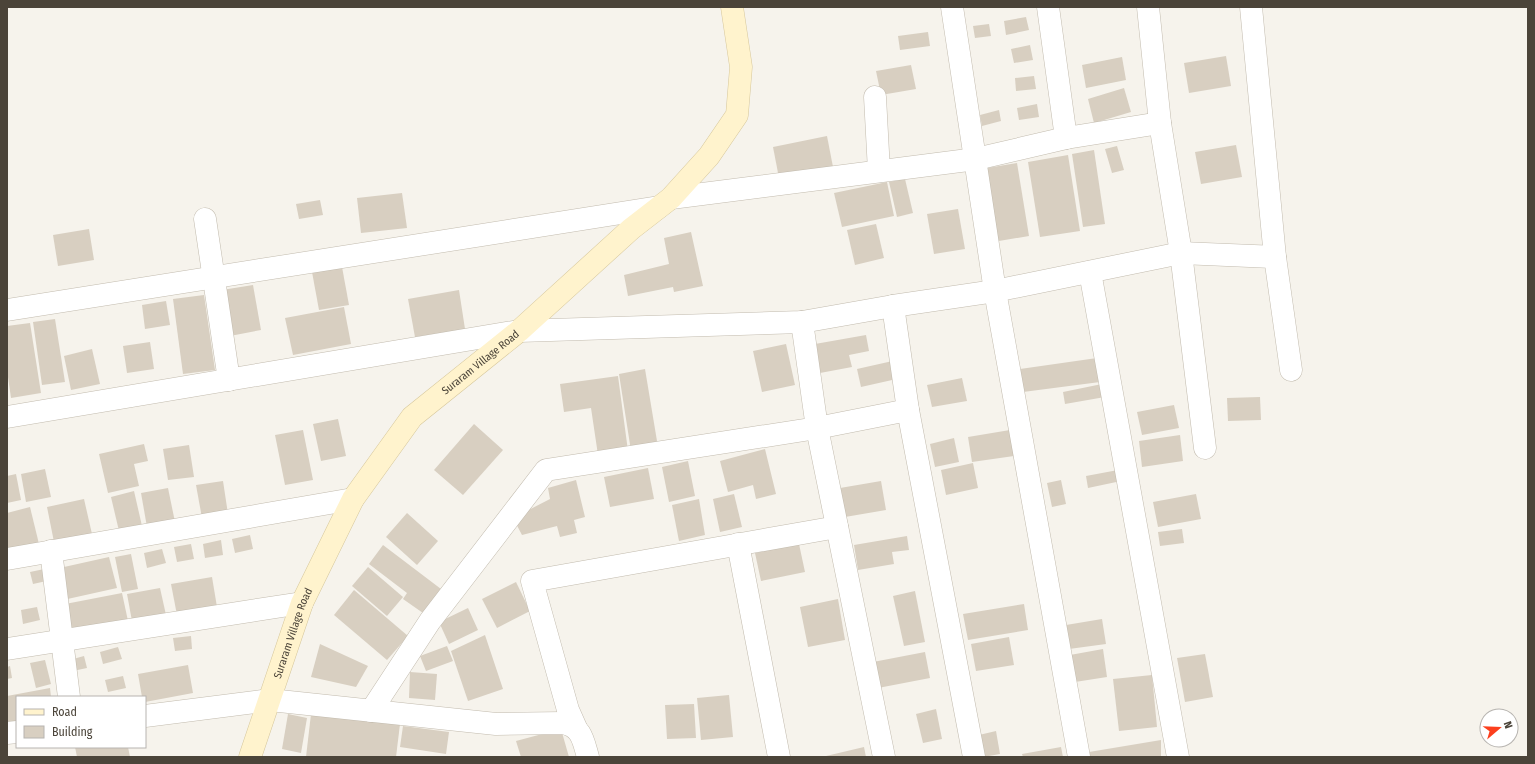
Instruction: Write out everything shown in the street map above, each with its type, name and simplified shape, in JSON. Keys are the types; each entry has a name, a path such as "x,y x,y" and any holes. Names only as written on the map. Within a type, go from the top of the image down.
{"main road":[{"name":"Suraram Village Road","path":"250,757 302,603 353,499 412,417 519,331 631,229 665,202 709,156 737,115 741,67 732,7"}],"street":[{"path":"952,7 995,291 1079,757"},
{"path":"1048,7 1066,138"},
{"path":"1148,7 1160,123 1181,253 1205,448"},
{"path":"1251,7 1275,257 1291,370"},
{"path":"875,97 879,171"},
{"path":"7,310 213,278 665,202 879,171 976,159 1066,138 1160,123"},
{"path":"205,219 229,380"},
{"path":"7,417 519,331 802,322 893,306 995,291 1181,253 1275,257"},
{"path":"1090,272 1178,757"},
{"path":"893,306 908,410 974,757"},
{"path":"802,322 817,428 884,757"},
{"path":"371,711 430,621 546,470 817,428 908,410"},
{"path":"7,559 353,499"},
{"path":"588,757 580,734 568,710 532,581 837,527"},
{"path":"738,544 779,757"},
{"path":"51,551 69,696"},
{"path":"7,649 302,603"},
{"path":"146,716 270,700 496,724 563,723 576,728"}],"building":[{"path":"1026,17 1029,30 1006,35 1004,21"},
{"path":"989,24 991,36 975,38 973,26"},
{"path":"928,32 930,46 900,50 898,36"},
{"path":"1030,45 1033,60 1014,63 1011,49"},
{"path":"1226,56 1231,86 1189,93 1184,63"},
{"path":"1122,57 1126,80 1086,88 1082,65"},
{"path":"911,65 916,89 881,95 876,71"},
{"path":"1034,76 1036,89 1016,91 1015,78"},
{"path":"1124,88 1131,112 1094,123 1088,99"},
{"path":"1037,104 1039,117 1019,120 1017,108"},
{"path":"999,110 1001,121 982,126 980,115"},
{"path":"827,136 833,167 779,178 773,147"},
{"path":"1236,145 1242,177 1201,184 1195,152"},
{"path":"1117,146 1124,170 1112,173 1105,149"},
{"path":"1094,150 1105,224 1083,227 1072,154"},
{"path":"1068,155 1080,231 1040,237 1028,162"},
{"path":"1017,163 1029,236 993,242 981,169"},
{"path":"905,179 913,213 897,217 889,182"},
{"path":"887,182 894,216 842,227 834,193"},
{"path":"402,193 407,228 361,233 357,198"},
{"path":"320,200 323,215 299,219 296,204"},
{"path":"958,209 965,249 934,254 927,214"},
{"path":"876,224 884,258 855,265 847,230"},
{"path":"89,229 94,260 58,266 53,235"},
{"path":"691,232 703,286 674,292 673,287 628,296 624,275 669,264 664,238"},
{"path":"342,267 349,305 319,310 312,272"},
{"path":"253,285 261,330 230,336 222,290"},
{"path":"459,290 465,329 415,337 408,299"},
{"path":"204,295 215,370 183,374 173,299"},
{"path":"166,301 170,325 145,329 142,305"},
{"path":"344,307 351,344 293,355 285,318"},
{"path":"55,319 65,382 42,385 33,322"},
{"path":"30,323 41,393 11,398 7,370 7,326"},
{"path":"866,335 869,351 849,355 852,367 820,373 815,344"},
{"path":"150,342 154,369 127,373 123,346"},
{"path":"786,344 795,385 762,392 753,351"},
{"path":"92,349 100,384 71,390 64,356"},
{"path":"1097,358 1100,382 1023,392 1020,369"},
{"path":"897,360 901,378 861,387 857,369"},
{"path":"645,369 658,447 631,451 619,374"},
{"path":"618,376 628,451 598,455 591,408 564,412 560,384"},
{"path":"962,378 967,401 932,407 927,385"},
{"path":"1102,384 1105,397 1065,404 1063,392"},
{"path":"1260,397 1261,420 1228,421 1227,398"},
{"path":"1174,405 1179,428 1142,435 1137,412"},
{"path":"338,419 346,456 321,461 313,424"},
{"path":"474,424 503,450 463,495 434,470"},
{"path":"303,430 313,480 285,485 275,435"},
{"path":"1010,430 1014,456 972,462 968,437"},
{"path":"1180,435 1183,461 1142,467 1139,441"},
{"path":"954,438 959,462 935,467 930,444"},
{"path":"144,444 148,461 134,464 139,486 108,493 99,454"},
{"path":"189,445 194,477 168,480 163,449"},
{"path":"765,449 776,494 756,499 753,485 728,492 720,461"},
{"path":"688,461 695,496 669,502 662,467"},
{"path":"973,463 978,488 946,495 941,470"},
{"path":"648,468 654,499 610,507 604,477"},
{"path":"45,469 51,497 26,502 21,474"},
{"path":"1118,470 1121,481 1088,488 1086,476"},
{"path":"16,474 21,500 7,503 7,476"},
{"path":"576,480 585,517 574,520 577,533 560,537 557,526 522,535 513,518 550,499 548,488"},
{"path":"1061,480 1066,504 1052,507 1047,483"},
{"path":"223,481 228,514 202,518 196,485"},
{"path":"881,481 886,510 845,517 840,488"},
{"path":"168,488 175,522 147,527 141,493"},
{"path":"134,491 142,526 119,531 111,497"},
{"path":"734,494 742,527 720,532 713,499"},
{"path":"1196,494 1201,519 1158,527 1153,502"},
{"path":"84,499 92,534 54,542 47,507"},
{"path":"699,499 705,535 679,541 672,505"},
{"path":"30,507 39,544 7,552 7,513"},
{"path":"407,513 438,541 417,565 386,537"},
{"path":"1182,529 1184,543 1160,546 1158,532"},
{"path":"250,535 253,549 235,553 232,539"},
{"path":"907,536 909,550 892,552 894,564 858,570 854,545"},
{"path":"221,540 223,555 205,558 203,544"},
{"path":"191,544 194,559 177,562 174,547"},
{"path":"799,544 805,572 761,581 755,553"},
{"path":"383,545 441,589 423,613 403,599 407,593 369,564"},
{"path":"162,549 166,563 147,568 144,553"},
{"path":"131,554 138,589 122,592 115,557"},
{"path":"109,557 117,588 63,600 55,569"},
{"path":"368,567 403,597 387,616 352,586"},
{"path":"49,568 51,580 33,584 30,572"},
{"path":"212,577 217,607 177,615 171,584"},
{"path":"516,582 530,611 497,628 482,599"},
{"path":"160,588 166,615 132,621 127,594"},
{"path":"354,590 408,636 387,660 334,615"},
{"path":"915,591 925,642 904,646 893,596"},
{"path":"122,593 128,621 66,633 60,605"},
{"path":"838,599 845,640 808,647 800,607"},
{"path":"1024,604 1028,630 968,640 963,614"},
{"path":"37,607 40,620 23,624 21,610"},
{"path":"468,608 478,630 449,644 439,622"},
{"path":"1102,619 1106,644 1069,649 1066,625"},
{"path":"485,635 503,689 468,701 451,651"},
{"path":"191,636 192,649 175,651 173,638"},
{"path":"1009,637 1014,665 976,671 971,644"},
{"path":"320,644 368,666 356,687 311,677"},
{"path":"447,646 453,661 426,671 420,656"},
{"path":"118,647 122,659 103,664 100,652"},
{"path":"1103,649 1107,677 1075,682 1070,655"},
{"path":"925,652 930,678 878,688 873,662"},
{"path":"1205,654 1213,697 1185,702 1177,658"},
{"path":"84,656 87,668 68,672 66,661"},
{"path":"45,660 51,684 36,688 30,663"},
{"path":"188,665 193,693 146,702 146,696 142,696 138,674"},
{"path":"10,666 12,678 7,679 7,667"},
{"path":"410,672 437,674 435,700 409,698"},
{"path":"1152,675 1157,727 1119,731 1113,679"},
{"path":"123,676 126,688 108,692 105,680"},
{"path":"50,688 51,696 16,696 16,723 7,725 7,696"},
{"path":"729,695 733,737 701,740 697,698"},
{"path":"694,704 696,738 667,739 665,705"},
{"path":"936,709 942,739 923,743 916,714"},
{"path":"288,714 307,718 301,753 282,749"},
{"path":"311,714 400,724 396,757 306,757"},
{"path":"403,726 449,732 446,754 400,747"},
{"path":"561,729 569,757 521,757 516,741"},
{"path":"996,731 1000,754 983,757 979,735"},
{"path":"1161,740 1161,757 1090,757 1089,752"},
{"path":"864,747 866,757 826,756"},
{"path":"1061,747 1063,757 1023,757 1022,754"},
{"path":"75,748 128,748 130,757 77,757"}]}
